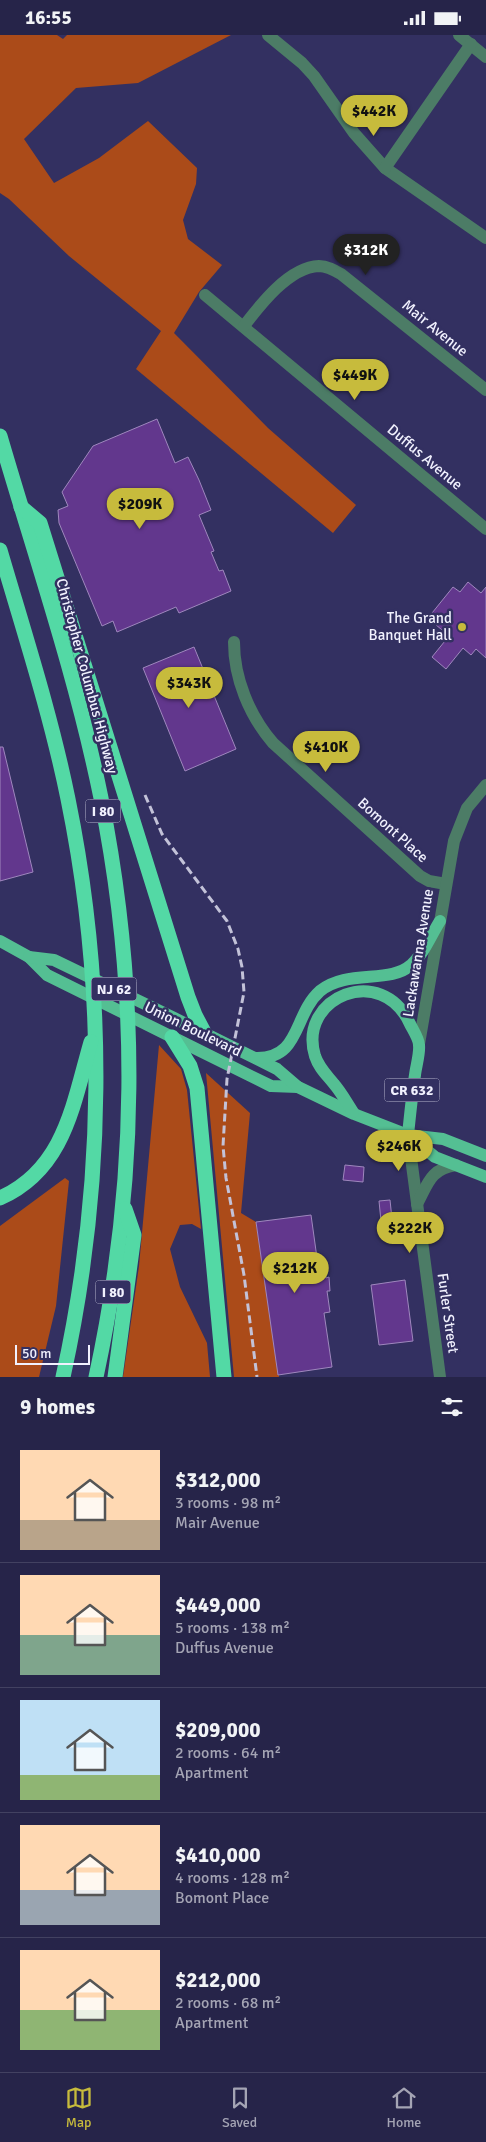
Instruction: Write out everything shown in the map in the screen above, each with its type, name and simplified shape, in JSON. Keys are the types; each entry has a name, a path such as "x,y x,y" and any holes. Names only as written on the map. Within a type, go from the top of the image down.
{"highway":[{"name":"Christopher Columbus Highway","path":"0,436 84,726 101,798 115,879 127,979 130,1032 129,1125 124,1205 114,1283 96,1377"},
{"path":"21,507 40,523 188,997 194,1015 205,1034"},
{"name":"I 80","path":"0,550 39,683 68,798 86,907 95,1030 96,1126 92,1199 81,1285 63,1377"},
{"path":"0,1198 34,1177 44,1167 60,1141 95,1030"},
{"path":"169,1036 190,1066 197,1088 224,1377"},
{"path":"115,1377 134,1235 124,1205"}],"main road":[{"path":"248,1055 271,1057 287,1049 311,1001 331,984 356,977 393,973 410,966 440,921"},
{"name":"Union Boulevard","path":"0,941 29,957 46,975 169,1036 271,1085 298,1087"},
{"name":"Union Boulevard","path":"29,957 54,960 277,1069 298,1087 354,1113 408,1135 443,1139 486,1156"},
{"path":"354,1113 334,1084 320,1068 314,1054 313,1033 323,1011 338,998 351,992 369,991 380,994 391,999 403,1010 420,1044"},
{"name":"Lackawanna Avenue","path":"408,1135 411,1097 420,1044"},
{"name":"Union Boulevard","path":"408,1135 436,1157 486,1177"}],"street":[{"path":"268,35 302,63 314,76 354,133 385,168 486,238"},
{"path":"459,35 486,57"},
{"path":"385,168 471,44"},
{"name":"Mair Avenue","path":"244,326 265,299 297,274 318,266 326,267 341,274 486,390"},
{"name":"Duffus Avenue","path":"205,295 486,529"},
{"name":"Bomont Place","path":"234,642 234,654 239,680 258,723 273,743 420,876 429,881 446,884"},
{"name":"Lackawanna Avenue","path":"420,1044 452,849 460,823 468,808 486,785"},
{"name":"Furler Street","path":"408,1135 440,1377"},
{"path":"417,1205 434,1174 443,1167 456,1165"}],"shaded area":[{"path":"0,35 57,35 63,39 67,35 231,35 138,83 76,88 24,139 54,183 99,158 148,121 197,168 196,184 183,220 188,239 222,265 199,292 174,333 268,428 356,505 333,533 136,369 161,331 69,256 9,199 0,193"},
{"path":"159,1045 181,1069 187,1090 201,1229 192,1224 180,1225 170,1249 180,1287 207,1343 210,1377 123,1377 139,1266"},
{"path":"206,1073 250,1113 241,1213 256,1222 279,1377 234,1377"},
{"path":"65,1178 69,1181 56,1306 39,1377 0,1377 0,1226"}],"building":[{"path":"157,419 175,463 188,457 199,480 211,510 199,515 214,551 211,552 219,571 223,570 231,591 179,613 176,607 117,632 113,621 102,626 59,523 58,510 68,506 62,492 93,446"},
{"name":"The Grand Banquet Hall","path":"468,582 481,593 486,587 486,658 476,649 471,655 463,648 446,669 432,657 449,636 428,618 453,587 460,592"},
{"path":"194,647 236,749 185,771 143,668"},
{"path":"0,747 3,747 33,872 0,881"},
{"path":"345,1165 364,1167 363,1182 343,1180"},
{"path":"390,1200 392,1219 381,1221 379,1201"},
{"path":"311,1215 317,1258 323,1257 326,1278 329,1277 330,1291 327,1291 330,1312 324,1313 332,1367 278,1375 256,1222"},
{"path":"405,1280 413,1341 379,1345 371,1285"}],"railway":[{"path":"145,795 162,834 227,921 238,949 242,967 244,992 227,1079 223,1146 226,1178 244,1275 257,1377"}],"place":[{"name":"The Grand Banquet Hall","path":"462,627"}]}
